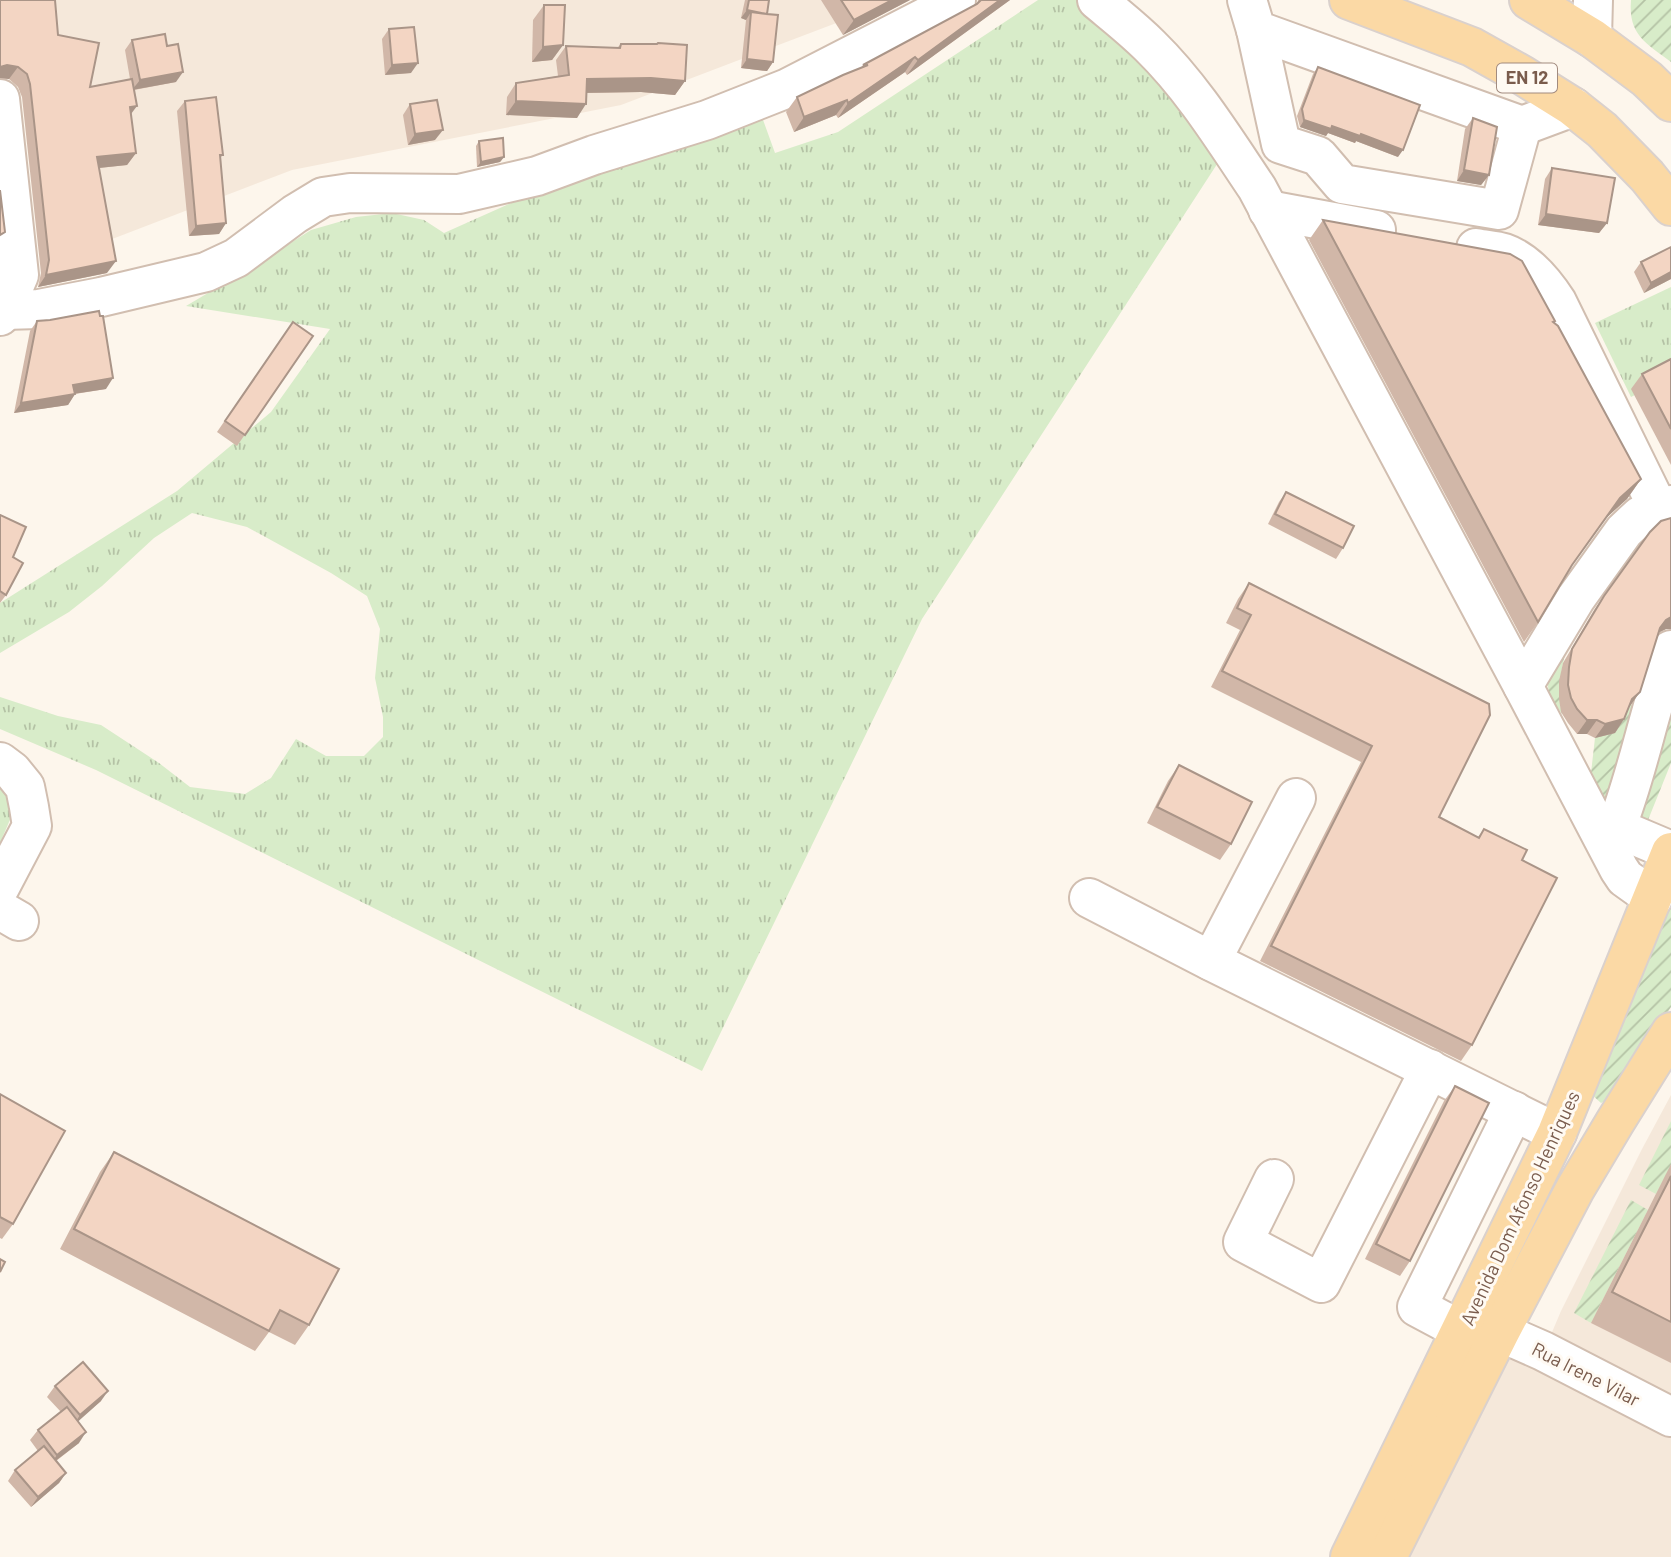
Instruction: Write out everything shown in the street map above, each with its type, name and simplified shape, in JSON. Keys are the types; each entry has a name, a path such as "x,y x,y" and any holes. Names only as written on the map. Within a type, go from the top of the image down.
{"main road":[{"name":"EN 12","path":"1349,0 1472,47 1573,107 1611,139 1647,176 1671,206"},
{"path":"1529,0 1663,86"},
{"name":"Avenida Dom Afonso Henriques","path":"1350,1557 1565,1116 1671,852"},
{"name":"Avenida Dom Afonso Henriques","path":"1387,1557 1575,1189 1671,1032"},
{"path":"1565,1116 1615,1122"},
{"path":"1539,1172 1575,1189"}],"street":[{"path":"2,313 101,297 206,272 236,258 323,197 350,193 459,194 537,176 706,120 788,88 956,0"},
{"path":"1097,0 1151,46 1175,73 1257,188 1523,686 1604,822 1619,869 1625,878 1653,898"},
{"path":"1592,38 1593,0"},
{"path":"1251,15 1281,144 1318,156 1342,184 1499,210 1522,126"},
{"path":"1251,15 1522,126 1573,107"},
{"path":"0,99 19,275 2,313"},
{"path":"1268,210 1504,253 1532,271 1557,302 1665,506 1640,516 1624,531 1576,598 1523,686"},
{"path":"1604,822 1631,789 1655,695 1671,650"},
{"path":"0,762 12,771 24,787 32,827"},
{"path":"0,887 51,789"},
{"path":"1211,961 1296,798"},
{"path":"1604,822 1671,852"},
{"path":"1089,898 1514,1111 1565,1116"},
{"path":"1275,1179 1243,1242 1321,1283 1430,1069"},
{"path":"1462,1331 1417,1307 1514,1111"},
{"name":"Rua Irene Vilar","path":"1500,1332 1543,1351 1671,1417"}],"shaded area":[{"path":"16,0 897,0 621,105 292,170 55,261"},
{"path":"1671,1095 1671,1557 1393,1557 1507,1335 1544,1351 1561,1311"}],"green space":[{"path":"1038,0 1076,0 1102,21 1146,61 1221,158 922,619 702,1071 96,770 0,729 0,697 58,716 101,725 190,787 245,794 271,778 296,739 326,756 364,756 383,737 383,717 375,678 380,629 367,596 247,527 192,513 154,538 69,612 0,653 0,603 177,491 271,412 330,329 186,306 311,230 356,217 392,213 424,220 444,233 554,184 762,117 775,153 838,132"},
{"path":"1631,0 1671,0 1671,62 1640,37 1632,22"},
{"path":"1671,287 1671,377 1631,397 1595,323"},
{"path":"1571,633 1560,683 1562,714 1551,696 1548,682"},
{"path":"1671,680 1671,763 1644,830 1629,816"},
{"path":"1634,702 1606,807 1592,783 1595,738"},
{"path":"0,777 15,808 0,843"},
{"path":"1671,890 1671,1007 1613,1097 1601,1103 1590,1093"},
{"path":"1671,1121 1671,1165 1656,1194 1639,1185"},
{"path":"1631,1200 1648,1210 1591,1323 1574,1313"}],"building":[{"path":"0,0 55,0 58,35 99,43 90,87 132,79 137,106 130,107 136,153 97,157 116,261 46,275 49,260 30,84 27,74 18,67 0,67"},
{"path":"749,0 769,0 767,14 747,10"},
{"path":"841,0 892,0 854,20"},
{"path":"981,0 1000,0 918,60 915,57 848,103 847,100 804,117 797,97 868,65 863,65"},
{"path":"544,5 565,5 563,45 543,47"},
{"path":"751,12 778,15 773,62 747,59"},
{"path":"414,27 418,63 392,65 389,29"},
{"path":"165,34 167,46 178,44 183,72 140,80 132,40"},
{"path":"621,44 687,45 685,81 651,78 587,79 586,104 516,101 516,83 569,75 566,46 620,48"},
{"path":"1318,67 1420,105 1403,150 1361,134 1360,136 1332,126 1331,129 1304,120 1302,109"},
{"path":"216,97 223,155 220,155 226,223 196,226 185,101"},
{"path":"437,100 443,130 415,134 410,104"},
{"path":"1473,118 1497,127 1489,175 1464,170"},
{"path":"503,138 504,157 481,162 479,141"},
{"path":"1552,168 1615,178 1607,223 1546,214"},
{"path":"0,190 5,232 0,235"},
{"path":"1323,220 1510,254 1522,261 1641,479 1620,498 1572,565 1538,622"},
{"path":"1671,247 1671,272 1651,283 1641,262"},
{"path":"99,311 100,316 103,316 113,378 73,385 75,394 21,403 37,321"},
{"path":"293,322 313,336 245,435 225,421"},
{"path":"1671,359 1671,429 1642,374"},
{"path":"1286,492 1354,526 1343,548 1275,514"},
{"path":"0,515 26,527 13,557 23,563 6,595 0,591"},
{"path":"1671,518 1671,617 1660,628 1640,692 1632,699 1624,719 1605,724 1597,720 1587,720 1571,698 1568,685 1572,649 1604,596 1650,532 1661,521"},
{"path":"1249,583 1489,704 1490,715 1439,817 1479,838 1484,829 1527,850 1522,860 1557,878 1472,1045 1271,946 1372,746 1222,671 1251,615 1237,608"},
{"path":"1179,765 1252,802 1231,844 1157,807"},
{"path":"1455,1086 1489,1103 1410,1261 1376,1244"},
{"path":"0,1094 65,1131 13,1224 0,1217"},
{"path":"114,1152 339,1269 309,1325 280,1310 269,1331 74,1229"},
{"path":"1671,1176 1671,1322 1612,1292"},
{"path":"0,1259 5,1262 0,1272"},
{"path":"83,1362 108,1391 80,1415 55,1386"},
{"path":"67,1407 86,1432 57,1455 38,1430"},
{"path":"44,1446 66,1473 38,1497 15,1470"}]}
